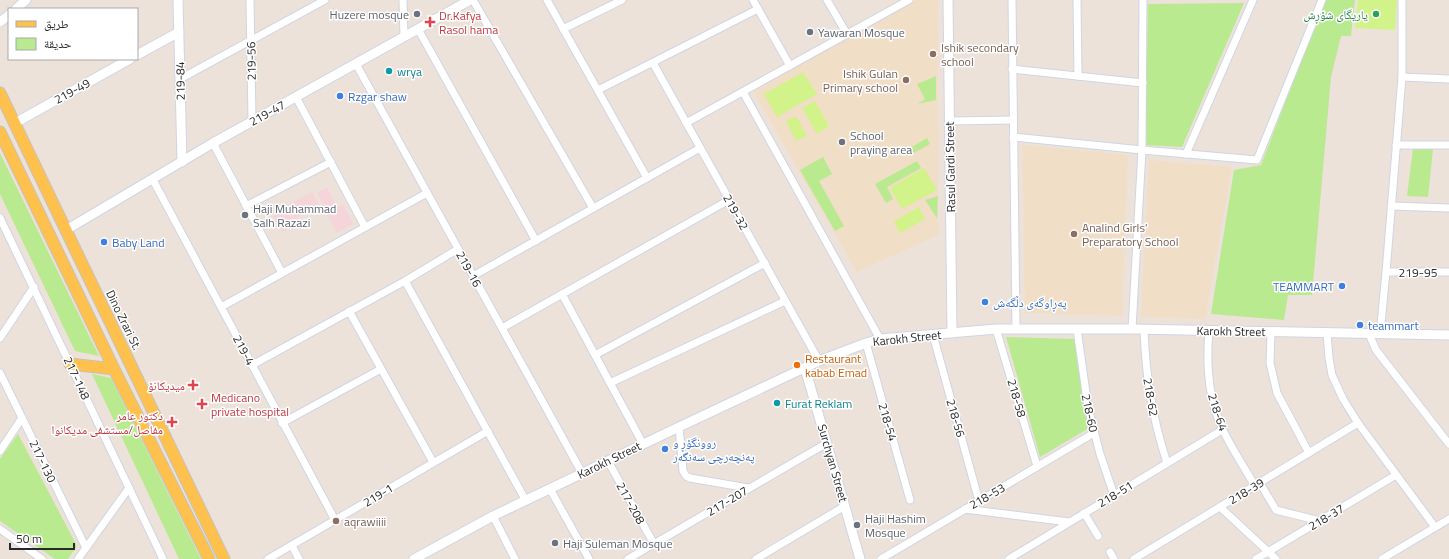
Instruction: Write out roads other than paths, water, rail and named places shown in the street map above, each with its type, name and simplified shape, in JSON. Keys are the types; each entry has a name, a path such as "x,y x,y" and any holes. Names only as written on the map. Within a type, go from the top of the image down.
{"main road":[{"name":"Dino Zrari St.","path":"0,93 224,559"},
{"path":"0,132 114,369 209,559"},
{"path":"70,364 114,369"}],"street":[{"path":"17,8 26,0"},
{"path":"172,0 178,10"},
{"name":"219-84","path":"178,0 182,162"},
{"name":"219-56","path":"250,0 252,121"},
{"path":"180,78 325,0"},
{"path":"403,0 404,37"},
{"path":"472,0 593,208"},
{"name":"219-47","path":"66,230 153,180 213,143 472,0"},
{"path":"547,0 647,178"},
{"path":"563,29 622,0"},
{"path":"753,0 790,66"},
{"path":"827,0 847,34"},
{"name":"Rasul Gardi Street","path":"948,0 952,333"},
{"path":"1012,0 1016,329"},
{"path":"1077,0 1078,76"},
{"path":"1132,329 1142,150 1143,0"},
{"path":"1186,154 1253,0"},
{"path":"1013,137 1257,160 1322,0"},
{"path":"1380,334 1402,78 1402,0"},
{"path":"686,123 904,1"},
{"path":"598,90 758,9"},
{"path":"0,22 8,16"},
{"path":"418,29 536,241"},
{"path":"138,54 179,32"},
{"name":"219-49","path":"15,123 128,60"},
{"name":"219-32","path":"653,63 819,361"},
{"name":"219-16","path":"356,64 582,473"},
{"path":"1012,69 1143,83"},
{"path":"1402,78 1449,79"},
{"path":"743,92 880,340"},
{"path":"296,97 365,227"},
{"path":"949,121 1013,120"},
{"path":"213,143 282,273"},
{"path":"1396,145 1449,145"},
{"path":"473,276 700,148"},
{"path":"246,206 331,162"},
{"name":"219-4","path":"153,180 334,520"},
{"path":"221,307 427,193"},
{"path":"502,328 729,200"},
{"path":"1391,206 1449,208"},
{"name":"217-148","path":"0,220 34,287 160,557"},
{"path":"252,365 405,281 458,249"},
{"path":"595,355 764,263"},
{"name":"219-95","path":"1386,272 1449,272"},
{"path":"405,281 526,501"},
{"path":"0,338 34,287"},
{"path":"562,294 644,444"},
{"path":"610,383 785,301"},
{"path":"350,311 433,462"},
{"name":"Karokh Street","path":"414,559 493,516 582,473 819,361 866,343 880,340 996,329 1132,329 1449,335"},
{"name":"218-58","path":"996,329 1037,466"},
{"name":"218-60","path":"1078,329 1086,394 1094,433 1114,495"},
{"name":"218-62","path":"1144,330 1148,387 1156,425 1167,463"},
{"name":"218-64","path":"1209,331 1208,371 1214,404 1222,430 1257,484 1276,510 1320,521"},
{"path":"1271,332 1270,363 1275,388 1281,403 1309,453"},
{"path":"1327,333 1332,375 1343,399 1358,423 1435,527"},
{"path":"1369,334 1376,350 1449,444"},
{"name":"218-56","path":"933,335 979,501"},
{"name":"218-54","path":"866,343 910,500"},
{"name":"Surchyan Street","path":"805,368 860,559"},
{"path":"282,423 381,369"},
{"name":"217-130","path":"0,373 86,548"},
{"path":"0,451 22,418"},
{"name":"218-39","path":"1134,559 1358,423"},
{"path":"679,427 683,471 686,476 690,478 748,488"},
{"name":"218-51","path":"1009,559 1222,430"},
{"name":"219-1","path":"268,559 488,431"},
{"name":"218-53","path":"881,559 1094,433"},
{"name":"217-207","path":"628,559 827,443"},
{"name":"217-208","path":"608,461 654,544"},
{"name":"218-37","path":"1256,559 1396,475"},
{"path":"78,559 129,488"},
{"path":"550,489 589,559"},
{"path":"756,559 845,506"},
{"path":"1220,507 1276,559"},
{"path":"965,509 1069,522"},
{"path":"1084,513 1098,536"},
{"path":"493,516 514,559"},
{"path":"1382,559 1449,519"},
{"path":"0,529 42,559"},
{"path":"292,546 299,559"},
{"path":"1110,552 1114,559"}],"place":[{"name":"Huzere mosque","path":"417,14"},
{"name":"یاریگای شۆڕش","path":"1376,14"},
{"name":"Dr.Kafya Rasol hama","path":"430,22"},
{"name":"Yawaran Mosque","path":"810,32"},
{"name":"Ishik secondary school","path":"933,54"},
{"name":"wrya","path":"389,71"},
{"name":"Ishik Gulan Primary school","path":"906,80"},
{"name":"Rzgar shaw","path":"340,96"},
{"name":"School praying area","path":"842,142"},
{"name":"Haji Muhammad Salh Razazi","path":"245,215"},
{"name":"Analind Girls' Preparatory School","path":"1074,234"},
{"name":"Baby Land","path":"104,242"},
{"name":"TEAMMART","path":"1342,286"},
{"name":"پەڕاوگەی دڵگەش","path":"985,302"},
{"name":"teammart","path":"1360,325"},
{"name":"Restaurant kabab Emad","path":"797,365"},
{"name":"میدیکانۆ","path":"193,385"},
{"name":"Furat Reklam","path":"777,403"},
{"name":"Medicano private hospital","path":"202,404"},
{"name":"دكتور عامر مفاصل/مستشفى مديكانوا","path":"172,422"},
{"name":"روونگۆڕ و پەنچەرچی سەنگەر","path":"665,449"},
{"name":"aqrawiiii","path":"336,521"},
{"name":"Haji Hashim Mosque","path":"857,525"},
{"name":"Haji Suleman Mosque","path":"555,543"}]}
